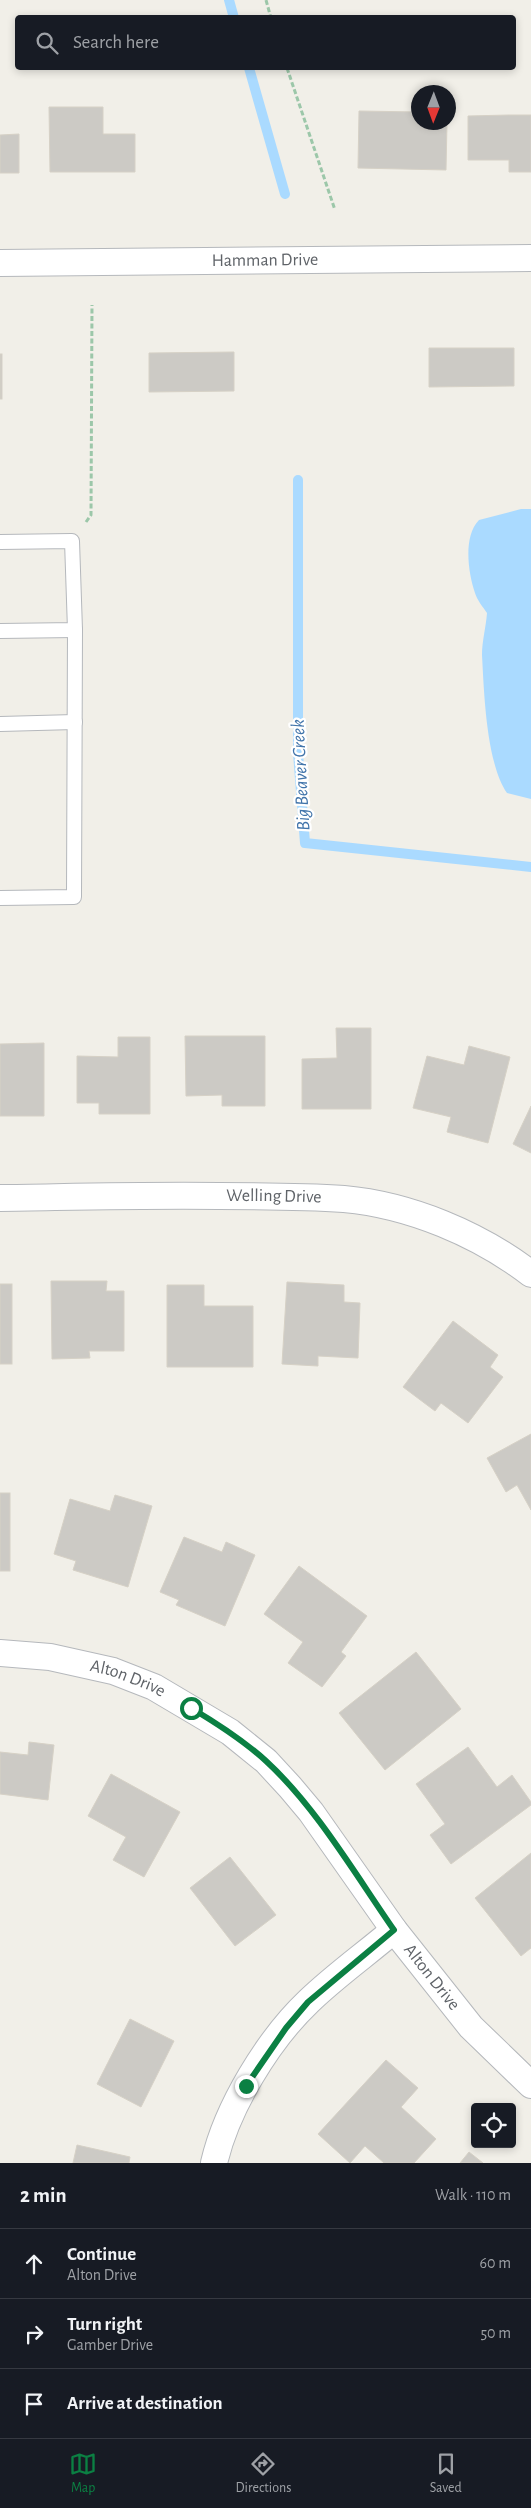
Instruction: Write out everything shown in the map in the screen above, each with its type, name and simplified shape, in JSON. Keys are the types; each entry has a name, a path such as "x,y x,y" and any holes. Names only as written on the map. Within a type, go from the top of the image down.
{"street":[{"name":"Hamman Drive","path":"0,263 531,258"},
{"name":"Welling Drive","path":"0,1198 181,1196 346,1199 408,1212 450,1227 491,1247 531,1274"},
{"name":"Alton Drive","path":"0,1653 59,1659 113,1671 154,1688 230,1732 266,1761 311,1812 394,1930 471,2027 531,2085"},
{"path":"214,2163 226,2127 246,2086 286,2028 308,2002 394,1930"}],"lane":[{"path":"0,542 72,541 75,630 74,897 0,898"},
{"path":"0,630 75,630"},
{"path":"0,724 75,722"}],"path":[{"path":"266,0 270,15"},
{"path":"288,70 335,210"},
{"path":"72,541 91,515 92,305"}],"water":[{"path":"521,509 531,509 531,799 507,793 500,780 490,745 482,655 487,613 475,593 470,575 468,555 471,535 479,520"}],"building":[{"path":"49,107 103,107 103,134 135,134 135,172 50,172"},
{"path":"359,111 411,112 411,130 447,130 446,170 358,168"},
{"path":"531,115 531,172 509,172 509,160 468,160 468,116"},
{"path":"19,134 19,173 0,173 0,135"},
{"path":"429,348 514,348 514,386 429,387"},
{"path":"234,352 234,391 149,392 149,353"},
{"path":"0,354 2,354 2,399 0,399"},
{"path":"336,1028 371,1028 371,1109 302,1109 302,1059 337,1058"},
{"path":"185,1036 265,1036 265,1106 222,1106 222,1095 186,1096"},
{"path":"118,1037 150,1037 150,1114 99,1114 99,1103 77,1103 77,1056 118,1057"},
{"path":"44,1043 44,1116 0,1116 0,1044"},
{"path":"469,1046 510,1057 488,1143 447,1132 451,1117 413,1108 427,1056 464,1065"},
{"path":"531,1106 531,1153 513,1144"},
{"path":"51,1281 107,1281 106,1291 124,1291 124,1351 89,1351 90,1358 52,1359"},
{"path":"287,1282 344,1285 344,1302 360,1303 358,1358 318,1356 318,1366 282,1364"},
{"path":"0,1284 12,1284 12,1364 0,1364"},
{"path":"167,1285 204,1285 204,1306 253,1306 253,1367 167,1367"},
{"path":"453,1321 498,1355 490,1367 503,1377 468,1423 441,1403 435,1411 403,1387"},
{"path":"531,1434 531,1510 517,1485 506,1492 487,1458"},
{"path":"0,1493 10,1493 10,1571 0,1571"},
{"path":"115,1495 152,1506 128,1587 73,1570 76,1561 54,1554 70,1499 110,1511"},
{"path":"184,1537 222,1552 226,1542 255,1555 225,1626 176,1605 179,1600 160,1592"},
{"path":"299,1566 367,1616 341,1652 346,1656 322,1687 288,1663 303,1642 264,1614"},
{"path":"416,1652 461,1709 385,1770 339,1713"},
{"path":"29,1742 54,1745 48,1800 0,1794 0,1752 28,1755"},
{"path":"468,1747 497,1787 512,1775 531,1802 531,1805 451,1864 430,1835 445,1824 416,1784"},
{"path":"111,1774 180,1812 144,1877 113,1860 126,1837 88,1816"},
{"path":"531,1853 531,1948 521,1956 475,1898"},
{"path":"230,1857 276,1915 235,1946 190,1888"},
{"path":"130,2019 174,2041 141,2107 97,2084"},
{"path":"386,2060 418,2088 401,2107 436,2139 414,2163 384,2163 365,2146 350,2163 318,2134"},
{"path":"77,2145 130,2157 129,2163 73,2163"},
{"path":"469,2152 483,2163 460,2163"}],"waterway":[{"name":"Big Beaver Creek","path":"229,0 233,15"},
{"name":"Big Beaver Creek","path":"250,70 285,194"},
{"name":"Big Beaver Creek","path":"298,480 298,753 305,843 531,867"}],"route":[{"path":"191,1708 230,1732 266,1761 290,1787 311,1812 394,1930 308,2002 265,2056 246,2086"}]}
